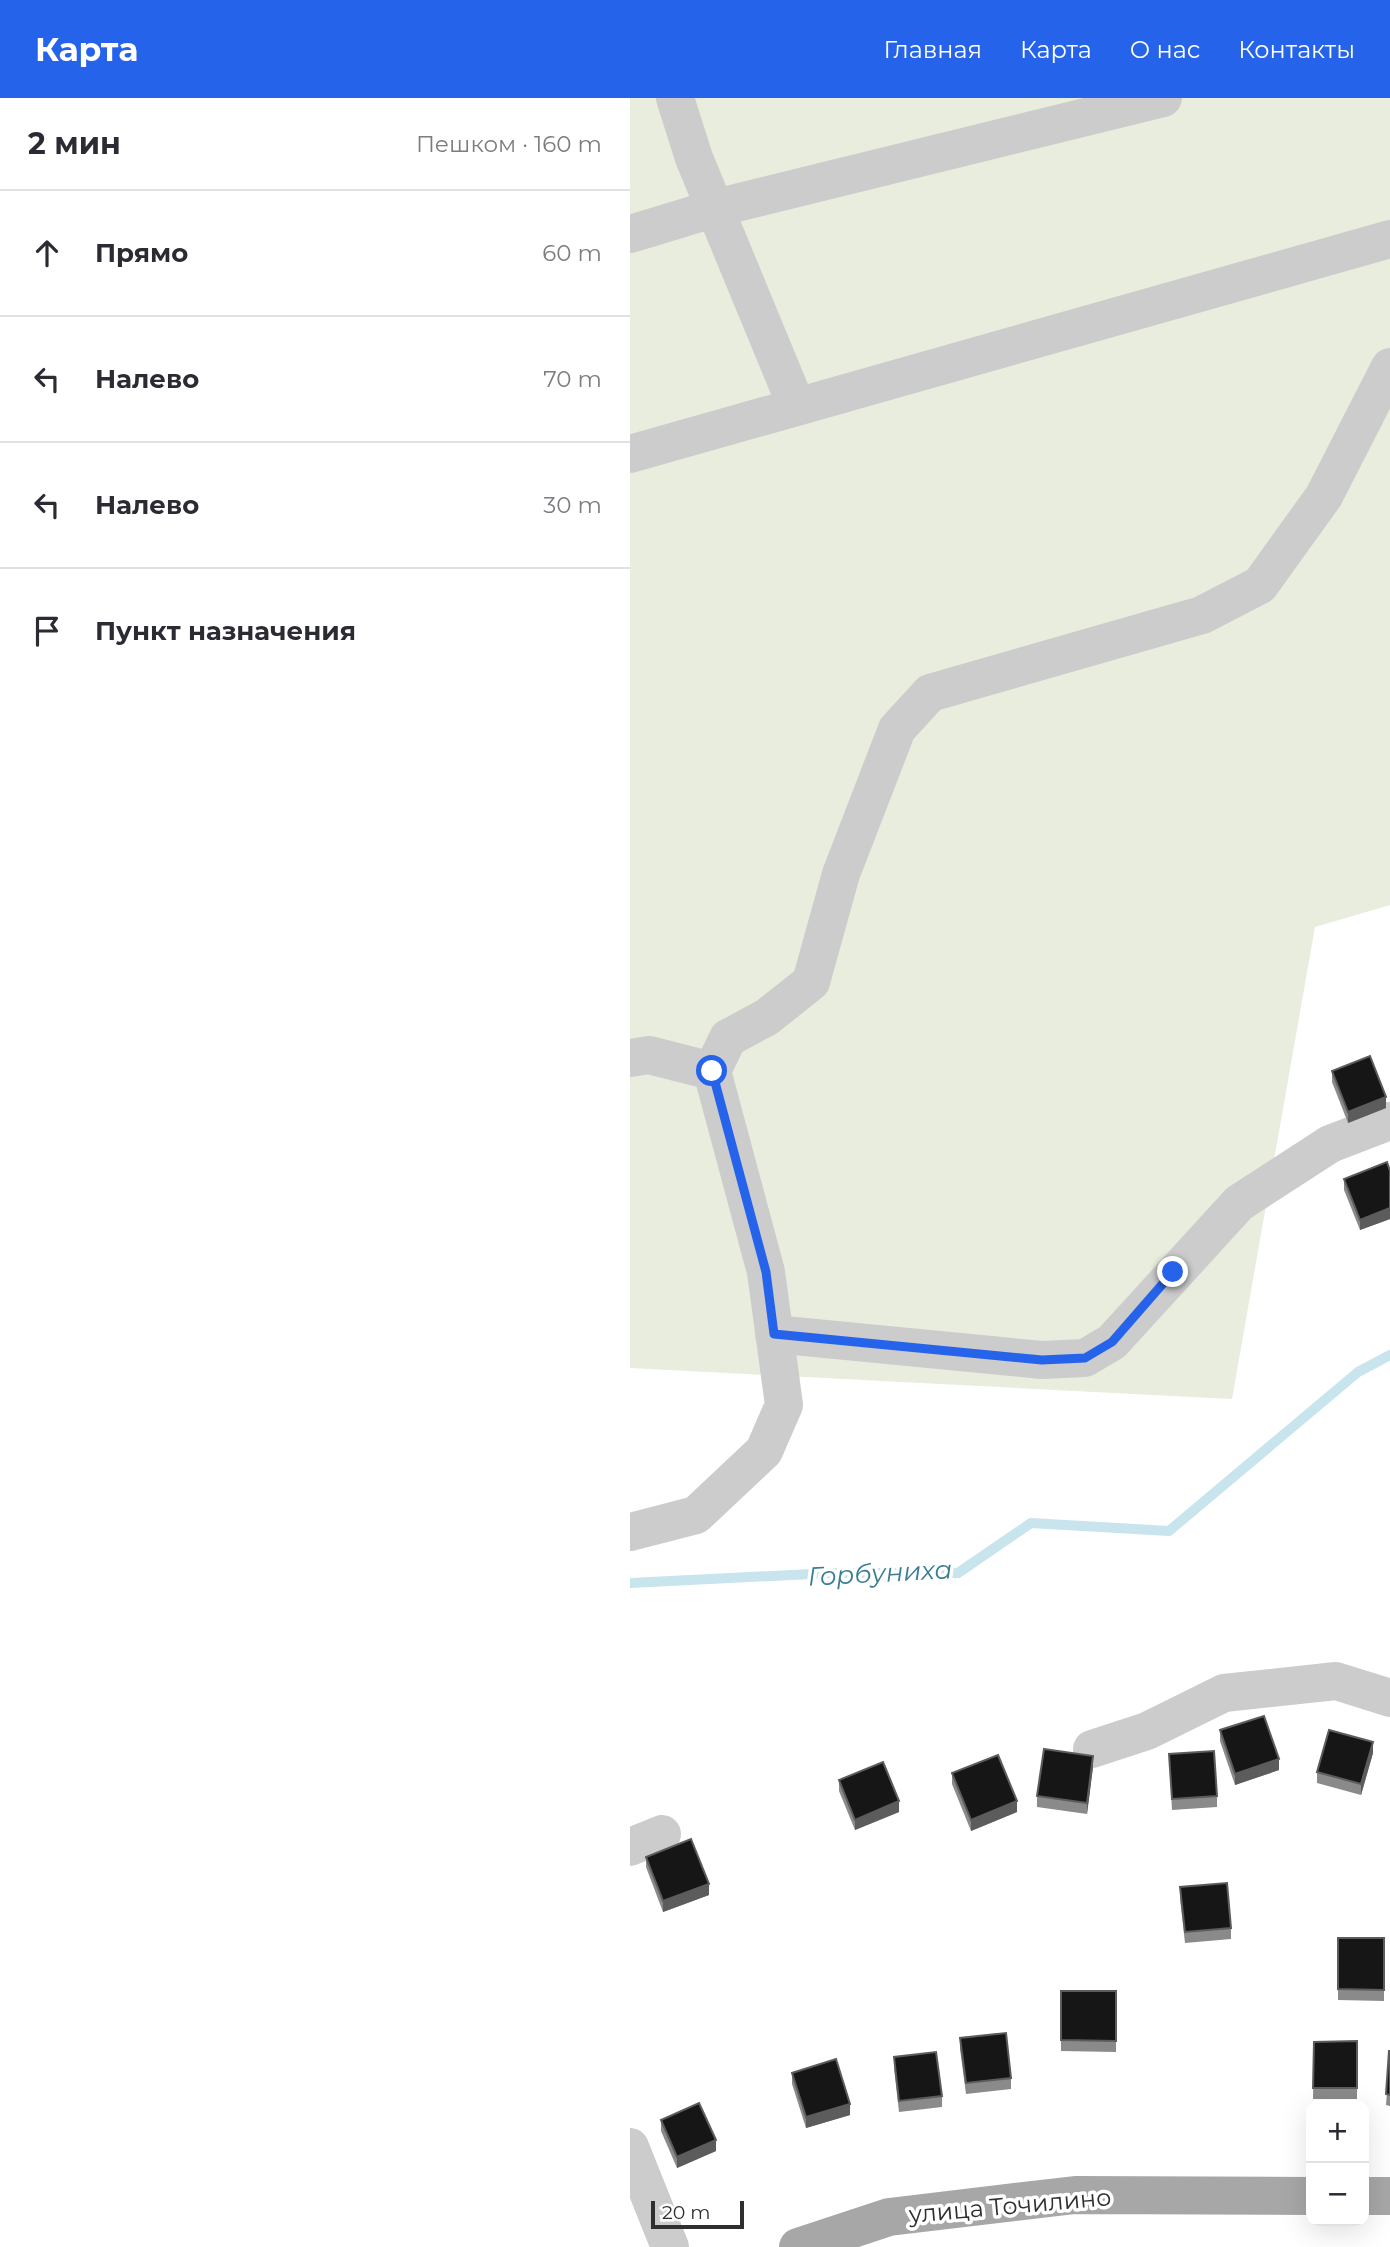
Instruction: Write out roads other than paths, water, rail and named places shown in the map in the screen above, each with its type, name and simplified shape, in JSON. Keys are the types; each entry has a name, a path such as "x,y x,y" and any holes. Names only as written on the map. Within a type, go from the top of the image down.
{"main road":[{"name":"улица Точилино","path":"798,2247 890,2217 1075,2196 1306,2196"},
{"path":"1369,2196 1390,2196"}],"street":[{"path":"675,98 694,158 796,405"},
{"path":"630,234 716,208 1163,98"},
{"path":"630,454 1390,239"},
{"path":"630,1532 696,1514 764,1451 784,1405 766,1272 712,1071 728,1038 767,1017 811,982 841,874 897,730 930,694 1202,615 1260,585 1324,496 1390,367"},
{"path":"630,1058 649,1055 712,1071"},
{"path":"774,1334 1042,1360 1085,1358 1112,1342 1239,1203 1330,1144 1390,1121"},
{"path":"1092,1749 1147,1731 1224,1693 1336,1681 1390,1698"},
{"path":"630,2147 670,2247"}],"waterway":[{"name":"Горбуниха","path":"630,1583 832,1573 958,1573 1031,1523 1169,1531 1358,1372 1390,1355"}]}
